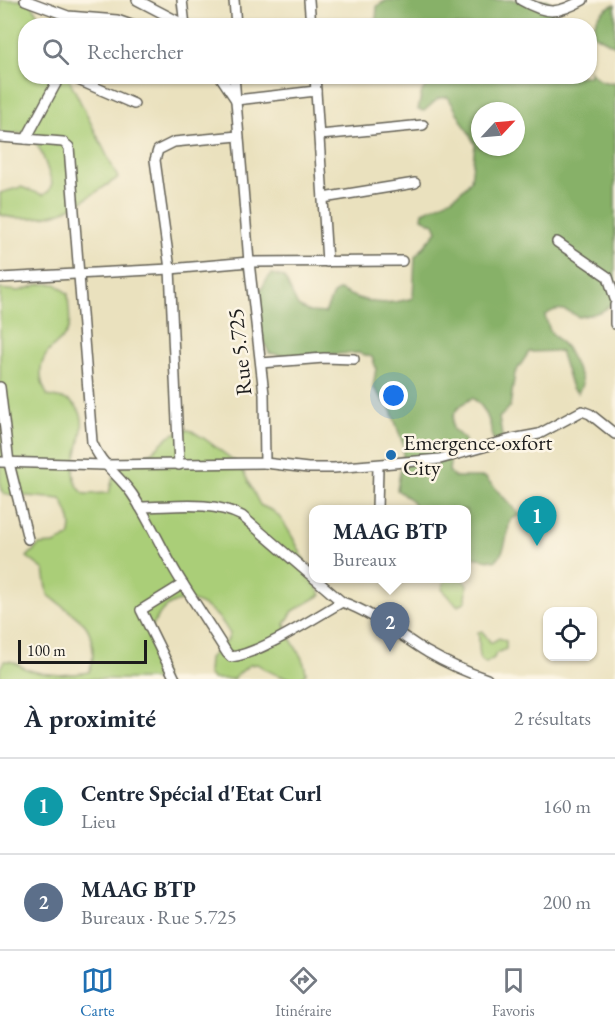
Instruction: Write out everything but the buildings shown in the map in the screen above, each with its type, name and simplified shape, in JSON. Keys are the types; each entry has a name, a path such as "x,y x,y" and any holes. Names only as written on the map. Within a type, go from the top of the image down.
{"street":[{"path":"25,0 75,18"},
{"path":"137,0 172,18"},
{"path":"182,0 184,18"},
{"path":"234,0 235,18"},
{"path":"309,0 310,18"},
{"path":"521,0 552,12 562,11 583,0"},
{"path":"26,139 56,84"},
{"path":"88,84 134,104"},
{"path":"225,84 236,100 316,91"},
{"name":"Rue 5.725","path":"235,84 249,262 264,394 265,463"},
{"path":"316,84 327,262"},
{"path":"320,135 423,125"},
{"path":"179,465 170,269 155,160 158,150 174,142 238,136"},
{"path":"0,137 63,142 71,151 92,442 104,465 122,481 140,507 161,549 226,653 231,657 238,657 342,602"},
{"path":"323,198 415,183"},
{"path":"557,242 608,277 615,299"},
{"path":"0,278 170,269 249,262 402,261"},
{"path":"615,305 615,324"},
{"path":"261,363 324,358 354,359"},
{"path":"0,387 5,463 28,539"},
{"path":"5,463 179,465 256,461 308,468 378,466 440,459 539,434 582,411 590,414 615,434"},
{"path":"377,505 378,466"},
{"path":"140,507 210,506 232,510 309,574"},
{"path":"320,583 342,602 380,620 436,657 487,679"},
{"path":"175,679 141,610 183,584"}],"green space":[{"path":"0,0 30,0 39,18 18,18 18,84 71,84 118,178 62,211 38,218 8,217 0,214 0,193 21,187 43,195 49,191 52,183 41,152 32,138 19,133 0,139"},
{"path":"387,0 548,0 555,18 376,18 377,6"},
{"path":"615,4 615,46 597,36 597,19 606,9"},
{"path":"597,78 601,81 615,82 615,298 604,310 595,313 579,317 558,310 545,316 550,331 566,348 581,377 582,385 578,393 572,388 560,351 529,352 515,373 510,407 499,418 503,441 496,443 494,441 485,413 472,398 459,407 454,414 453,429 465,440 465,449 451,456 449,471 454,477 485,477 520,515 510,520 504,548 495,561 471,557 471,505 414,505 397,490 404,447 391,410 373,387 376,368 372,357 359,353 285,356 269,353 259,322 261,291 272,274 284,277 298,306 309,312 325,313 333,294 340,290 367,301 385,303 413,298 415,257 437,231 434,224 422,218 423,212 443,203 466,186 471,180 474,156 525,156 525,102 471,102 471,137 448,97 439,98 424,111 418,110 422,91 428,84 597,84"},
{"path":"41,284 56,284 68,294 69,327 46,355 41,376 48,396 69,401 80,411 81,435 74,473 77,485 85,494 109,493 113,477 123,464 151,453 169,436 184,429 205,439 237,463 260,505 273,511 286,526 309,570 309,583 315,583 321,595 293,611 285,624 289,637 305,666 306,673 301,679 278,675 257,664 249,665 233,679 213,679 208,674 209,658 227,641 230,634 210,610 193,601 183,601 164,609 151,628 164,679 0,679 0,668 4,661 49,674 89,672 93,649 86,626 48,595 44,570 27,557 39,545 54,544 69,537 71,522 64,504 61,499 4,494 0,486 0,289 19,291"},
{"path":"444,583 466,583 466,601 458,606 442,589"},
{"path":"482,631 491,643 499,638 506,641 506,649 496,653 494,658 486,663 481,660 480,654 478,632"}],"place":[{"name":"Emergence-oxfort City","path":"391,455"},
{"name":"Centre Spécial d'Etat Curl","path":"537,546"},
{"name":"MAAG BTP","path":"390,652"}]}
